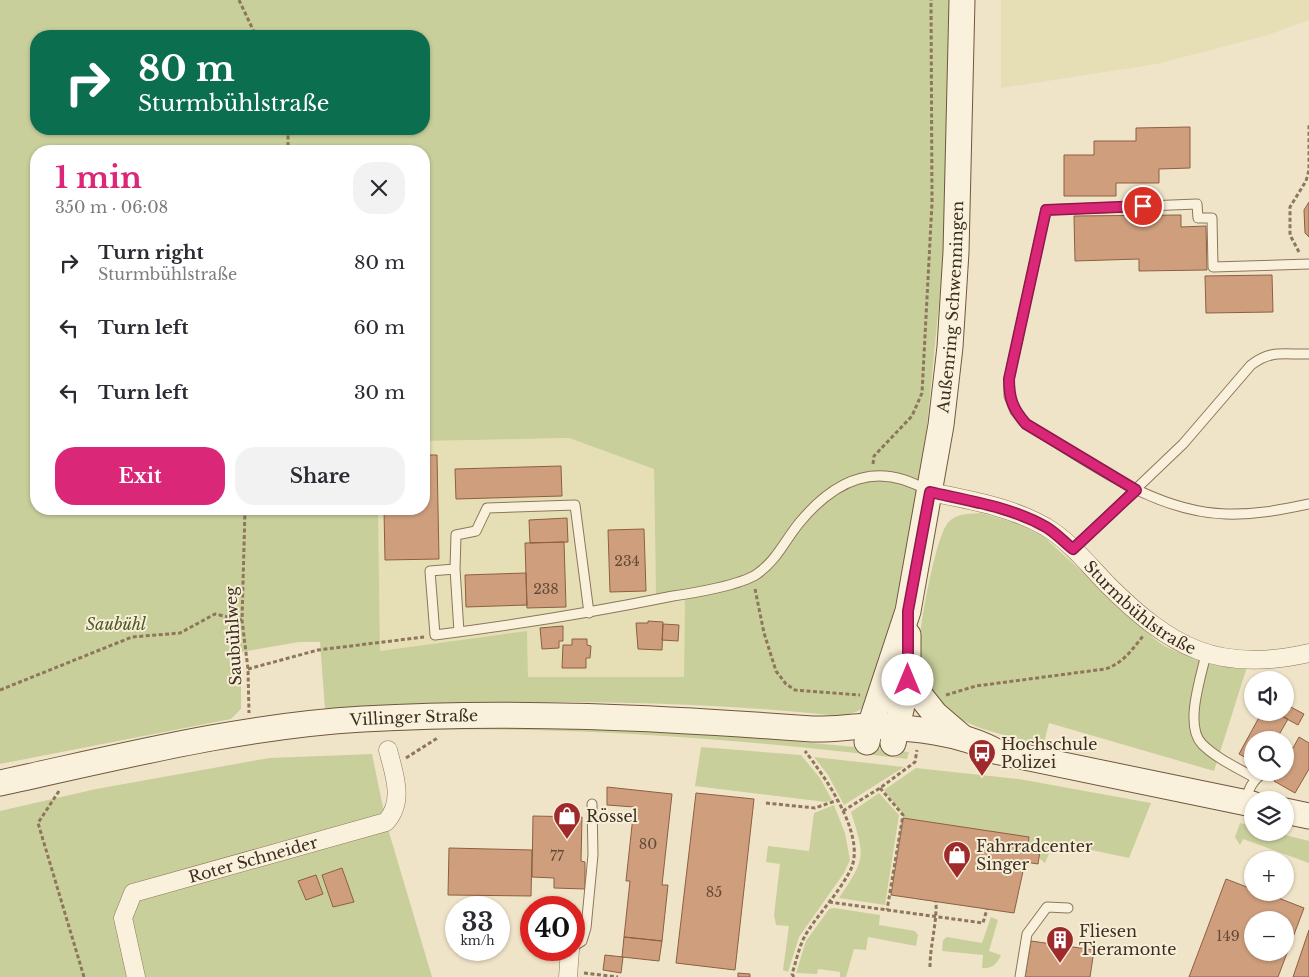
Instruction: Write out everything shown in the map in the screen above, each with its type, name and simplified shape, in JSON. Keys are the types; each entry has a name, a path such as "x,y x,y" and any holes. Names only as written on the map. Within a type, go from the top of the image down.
{"main road":[{"name":"Außenring Schwenningen","path":"869,734 908,611 930,492 950,347 956,252 962,0"},
{"name":"Außenring Schwenningen","path":"895,737 908,680 908,611"},
{"path":"908,680 935,714 963,738"},
{"name":"Villinger Straße","path":"0,783 250,732 361,719 474,716 655,718 833,730 895,737 963,738 976,741 995,751 1244,802"},
{"name":"Villinger Straße","path":"895,737 974,755 995,751"},
{"path":"1294,813 1309,816"}],"street":[{"name":"Sturmbühlstraße","path":"930,492 987,504 1021,515 1047,528 1073,549 1151,625 1206,654 1261,661 1309,653"},
{"name":"Roter Schneider","path":"136,977 123,918 133,893 386,822 393,813 397,800 390,755"},
{"path":"568,974 569,961"}],"lane":[{"path":"1306,260 1213,267 1212,218 1198,218 1197,204 1046,210 1009,379 1009,396 1014,411 1026,424 1136,490 1163,501 1190,509 1224,514 1256,514 1309,504"},
{"path":"1073,549 1182,444 1251,365 1262,357 1273,354 1309,354"},
{"path":"455,569 430,571 435,636 589,613 714,589 756,575 776,558 799,523 825,495 844,484 872,475 913,482 930,492"},
{"path":"459,632 455,569 456,534 476,531 487,508 575,504 589,613"},
{"path":"1206,654 1194,717 1194,731 1201,743 1244,771"},
{"path":"585,931 593,855 592,804"},
{"path":"1020,977 1027,934 1047,907 1068,908"}],"path":[{"path":"239,0 253,30"},
{"path":"872,475 874,456 912,416 922,393 932,203 931,0"},
{"path":"1306,260 1290,235 1289,221 1290,207 1306,181 1309,170 1309,124"},
{"name":"Saubühlweg","path":"245,515 242,620 248,670 250,732"},
{"path":"756,575 755,594 764,633 776,671 786,684 795,690 863,695"},
{"path":"0,690 132,637 180,633 215,614 242,620"},
{"path":"940,700 956,691 976,686 1105,669 1115,666 1134,648 1151,625"},
{"path":"248,670 318,650 435,636"},
{"path":"390,755 408,758 446,732"},
{"path":"794,977 792,974 805,936 851,870 855,856 851,834 838,800 826,778 805,750"},
{"path":"843,811 880,788 915,762 916,754"},
{"path":"62,785 38,823 84,977"},
{"path":"880,788 903,815 887,910"},
{"path":"766,804 815,808 838,800"},
{"path":"829,902 983,923 987,909"},
{"path":"930,967 930,949 937,917 936,902"},
{"path":"568,974 618,977"}],"shaded area":[{"path":"1001,0 1309,0 1309,20 1268,35 1157,64 1001,88"},
{"path":"569,438 654,469 656,594 685,594 684,677 528,677 527,631 380,651 378,515 430,515 430,441"}],"green space":[{"name":"Saubühl","path":"0,0 954,0 951,179 927,427 902,578 874,692 861,709 840,716 776,710 647,703 518,702 325,709 320,642 299,642 241,652 241,709 231,719 0,764"},
{"path":"981,513 1019,524 1044,537 1165,646 1205,660 1247,667 1244,671 1244,676 1214,771 1049,723 1044,743 1034,743 966,722 943,707 928,688 922,672 919,646 932,568 942,533 950,520 963,515"},
{"path":"505,723 715,734 909,752 907,759 684,737 535,730 461,729 312,735 393,725"},
{"path":"701,747 801,755 820,778 832,800 826,802 695,786"},
{"path":"372,754 386,822 432,977 0,977 0,811 96,789 269,758"},
{"path":"814,757 904,767 844,805 828,775"},
{"path":"916,768 1019,779 1151,803 1129,858 1054,842 1045,863 1027,849 1028,837 903,818 903,814 884,790"},
{"path":"879,793 899,815 885,905 839,898 854,874 860,857 859,839 851,812"},
{"path":"834,805 845,833 850,860 844,873 799,937 788,972 783,970 789,926 776,925 774,915 780,864 766,862 768,846 809,851 814,813"},
{"path":"1240,823 1244,824 1244,839 1240,845 1235,837"},
{"path":"1294,837 1309,841 1309,863 1294,858 1294,851 1276,851 1248,841 1294,841"},
{"path":"834,908 880,915 879,925 915,931 918,935 916,946 868,937 866,950 854,949 846,977 840,977 840,972 818,969 817,974 796,973 806,941 829,909"},
{"path":"991,917 998,920 989,951 1001,955 994,965 989,968 982,968 983,955 942,951 943,940 947,937 982,943"}],"building":[{"path":"1190,127 1190,168 1159,169 1159,183 1116,183 1116,196 1064,196 1064,155 1094,155 1094,141 1136,141 1136,128"},
{"path":"1309,202 1309,237 1305,233 1304,210"},
{"path":"1181,215 1181,227 1206,226 1207,270 1139,271 1139,259 1075,261 1074,216"},
{"path":"1272,275 1273,312 1206,313 1205,276"},
{"path":"430,455 437,455 439,559 385,560 384,515 430,515"},
{"path":"561,466 562,496 456,499 455,469"},
{"path":"567,518 568,542 530,543 529,520"},
{"path":"644,529 646,591 610,592 608,530"},
{"path":"564,542 566,607 527,608 525,543"},
{"path":"526,573 527,605 466,607 465,575"},
{"path":"648,621 663,622 662,650 638,649 636,623 648,623"},
{"path":"663,624 679,625 678,641 662,640"},
{"path":"563,626 563,641 559,641 559,648 542,649 540,628"},
{"path":"572,639 587,639 587,645 591,646 590,658 586,658 586,668 562,668 563,645 572,645"},
{"path":"1294,709 1304,714 1298,725 1291,721 1294,721"},
{"path":"1257,721 1287,721 1281,731 1252,731"},
{"path":"1299,737 1309,743 1309,769 1295,793 1274,781 1294,781 1294,746"},
{"path":"1244,745 1244,757 1239,754"},
{"path":"607,787 672,794 662,885 668,885 662,941 624,937 630,881 626,881 634,807 607,805"},
{"path":"696,793 754,799 735,970 676,963"},
{"path":"533,816 582,817 581,861 585,862 585,889 554,888 554,878 532,877"},
{"name":"Fahrradcenter Singer","path":"903,818 1029,837 1027,849 1040,851 1038,864 1025,862 1014,913 891,895"},
{"path":"449,848 532,850 531,896 448,895"},
{"path":"342,868 354,902 333,907 322,875"},
{"path":"316,875 323,894 306,900 298,881"},
{"path":"1226,879 1244,886 1244,901 1286,901 1304,908 1294,935 1294,911 1244,911 1244,961 1284,961 1278,977 1189,977"},
{"path":"1309,930 1309,977 1293,977"},
{"path":"624,937 662,941 659,961 622,957"},
{"name":"Fliesen Tieramonte","path":"1031,941 1094,950 1090,977 1025,977"},
{"path":"605,955 623,957 621,973 603,970"},
{"path":"738,973 750,974 750,977 738,977"}],"place":[{"name":"Hochschule Polizei","path":"982,777"},
{"name":"Rössel","path":"567,840"},
{"name":"Fahrradcenter Singer","path":"957,879"},
{"name":"Fliesen Tieramonte","path":"1060,964"}],"route":[{"path":"908,680 908,611 930,492 987,504 1021,515 1047,528 1073,549 1136,490 1026,424 1014,411 1009,396 1009,379 1046,210 1143,206"}]}
